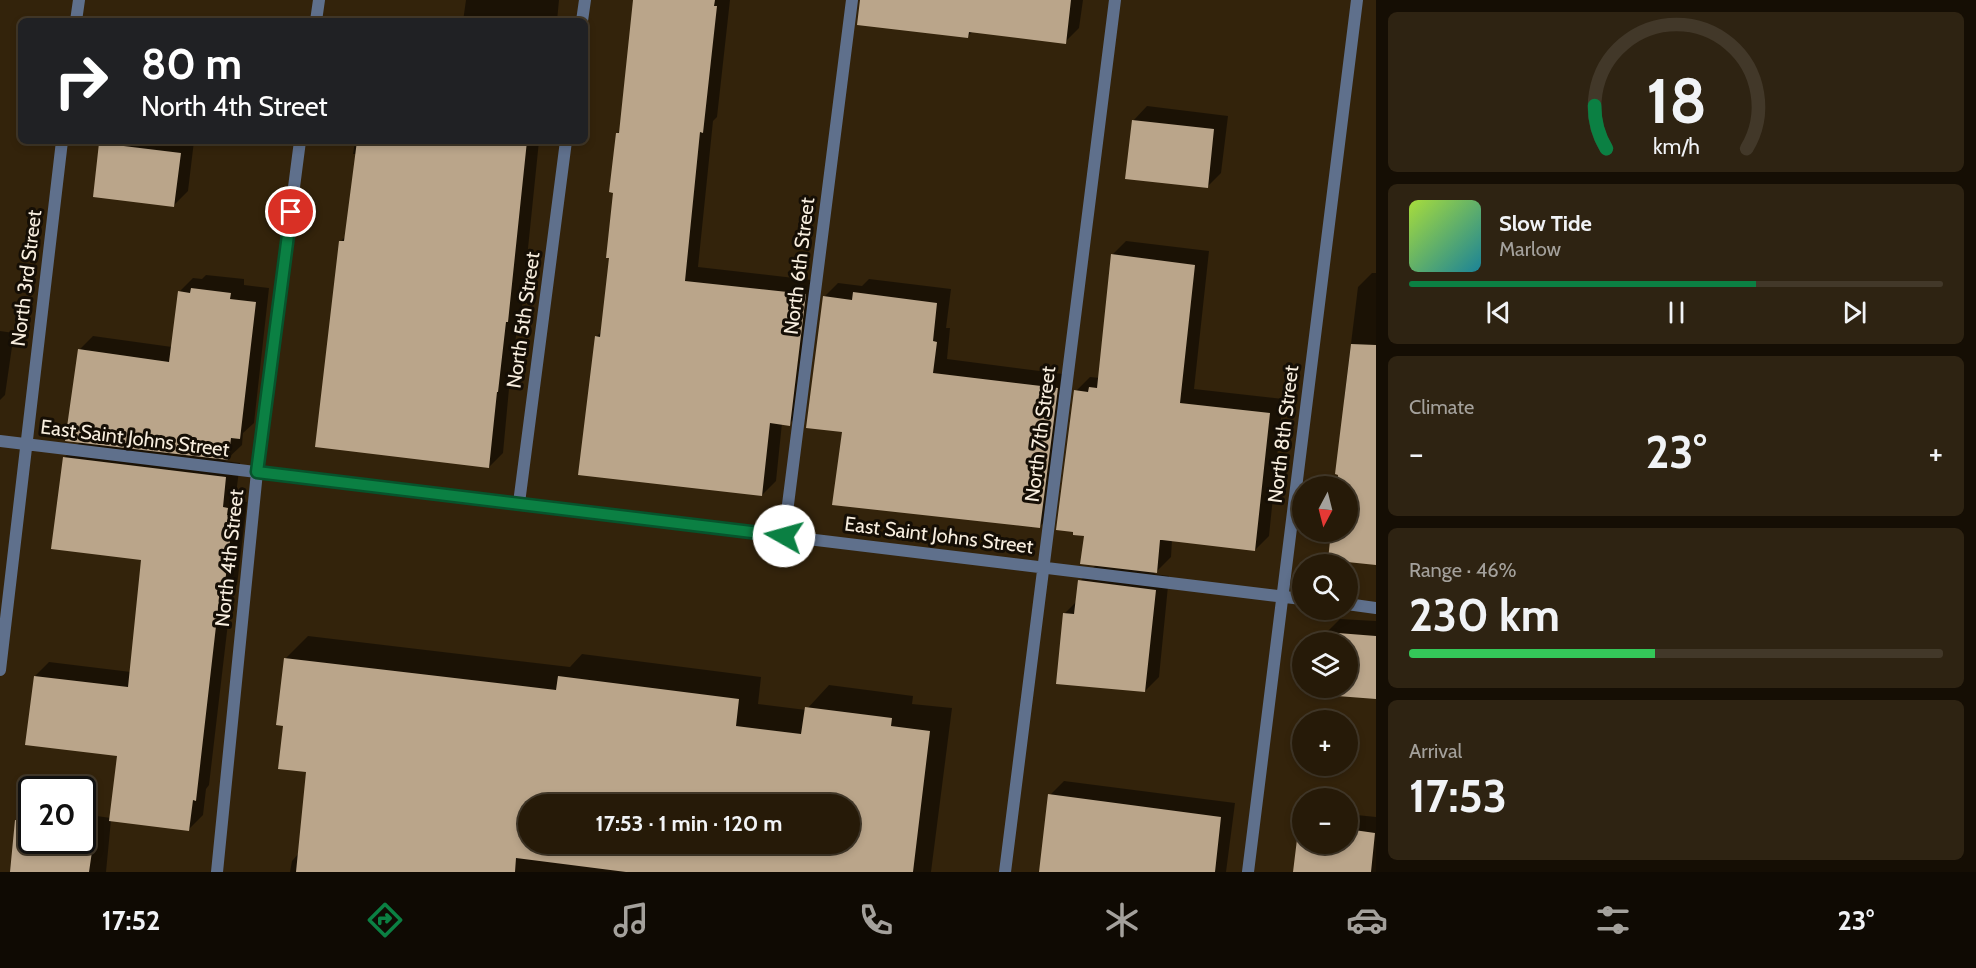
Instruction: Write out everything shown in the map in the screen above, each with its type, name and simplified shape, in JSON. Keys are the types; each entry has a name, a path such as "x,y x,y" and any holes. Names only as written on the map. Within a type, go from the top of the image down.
{"lane":[{"path":"76,18 79,0"},
{"path":"316,18 319,0"},
{"path":"582,18 585,0"},
{"name":"North 6th Street","path":"784,536 852,0"},
{"name":"North 7th Street","path":"1005,872 1115,0"},
{"name":"North 8th Street","path":"1248,872 1357,0"},
{"name":"North 3rd Street","path":"0,670 62,144"},
{"name":"North 4th Street","path":"217,872 257,472 300,144"},
{"name":"North 5th Street","path":"519,504 566,144"},
{"name":"East Saint Johns Street","path":"0,441 1292,598"},
{"path":"1358,606 1376,608"}],"building":[{"path":"633,0 715,0 714,6 717,6 703,133 700,132 685,281 806,294 790,426 770,423 762,496 578,475 595,336 600,337 609,258 606,258 613,193 609,192 616,133 619,133"},
{"path":"860,0 1071,0 1066,44 969,32 968,38 857,25"},
{"path":"1132,120 1214,129 1208,188 1125,179"},
{"path":"99,144 181,153 174,207 93,197"},
{"path":"357,144 527,144 508,322 506,322 489,468 315,447 339,241 344,241"},
{"path":"1111,254 1195,265 1180,403 1270,413 1255,551 1160,540 1157,573 1080,564 1084,536 1056,530 1074,390 1088,392 1089,387 1097,388"},
{"path":"191,288 231,293 230,299 256,302 240,439 231,438 228,460 65,441 78,349 169,362 178,291 190,293"},
{"path":"853,292 937,303 933,341 937,342 933,373 1058,388 1040,528 832,505 842,432 806,428 823,296 852,300"},
{"path":"1351,344 1376,345 1376,565 1358,563 1358,554 1329,554 1330,542 1358,542 1358,476 1335,474"},
{"path":"63,457 226,477 223,507 228,508 227,515 233,516 223,600 219,600 196,801 193,800 189,831 109,821 117,756 25,745 34,676 128,687 141,560 51,549"},
{"path":"1078,580 1156,590 1145,692 1056,684 1063,613 1074,614"},
{"path":"1358,635 1376,636 1376,699 1358,698"},
{"path":"284,658 556,690 558,676 739,699 736,726 801,734 805,707 892,718 891,726 930,731 913,872 626,872 516,858 515,872 296,872 306,772 278,769 283,726 276,725"},
{"path":"1048,794 1221,817 1215,872 1039,872"},
{"path":"15,820 18,820 18,854 92,854 89,872 10,872"},
{"path":"1358,831 1375,833 1371,872 1293,872 1295,854 1358,854"}],"route":[{"path":"291,212 257,472 784,536"}]}
